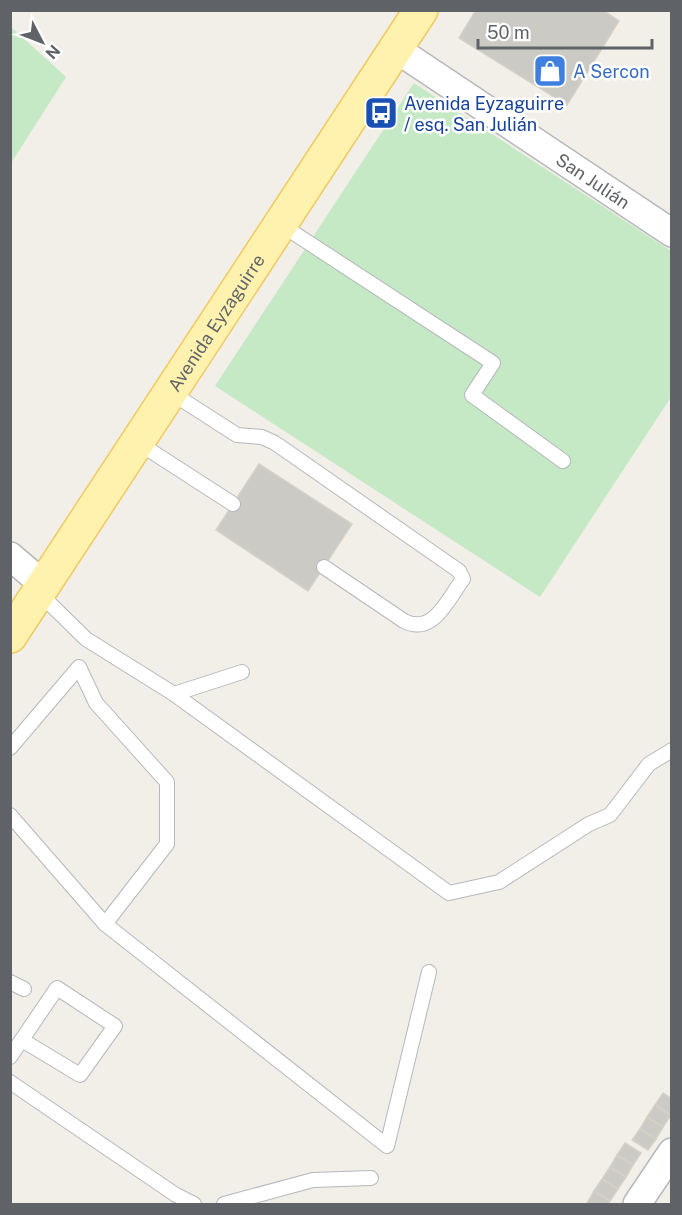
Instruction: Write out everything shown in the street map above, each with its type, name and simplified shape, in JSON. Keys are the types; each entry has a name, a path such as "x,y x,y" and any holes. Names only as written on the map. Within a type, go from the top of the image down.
{"main road":[{"name":"Avenida Eyzaguirre","path":"10,636 420,10"}],"street":[{"name":"San Julián","path":"396,49 672,233"},
{"path":"10,556 42,589"},
{"path":"637,1204 672,1152"}],"lane":[{"path":"280,225 493,363 472,395 563,461"},
{"path":"170,392 237,435 262,437 274,443 459,571 463,579 437,616 427,624 419,626 404,621 324,567"},
{"path":"137,442 233,504"},
{"path":"42,589 86,639 174,694 449,893 499,882 589,824 610,815 649,764 672,750"},
{"path":"10,748 79,667 96,703 166,782 167,844 105,924"},
{"path":"174,694 242,672"},
{"path":"10,815 105,924 387,1146 429,972"},
{"path":"10,982 24,989"},
{"path":"10,1057 57,988 115,1026 80,1075 22,1040"},
{"path":"10,1082 176,1196 194,1204"},
{"path":"224,1204 312,1180 371,1178"}],"green space":[{"path":"11,27 66,77 11,163"},
{"path":"414,83 671,251 671,397 540,597 215,386"}],"building":[{"name":"A Sercon","path":"476,10 603,10 619,21 567,105 459,38"},
{"path":"259,464 352,524 308,591 216,530"},
{"path":"663,1093 672,1099 671,1115 655,1105"},
{"path":"655,1105 671,1115 663,1127 647,1117"},
{"path":"647,1117 663,1127 656,1139 640,1129"},
{"path":"640,1129 656,1139 648,1150 632,1140"},
{"path":"625,1143 641,1153 633,1165 617,1155"},
{"path":"617,1155 633,1165 626,1177 610,1167"},
{"path":"610,1167 626,1177 618,1189 602,1179"},
{"path":"602,1179 618,1189 610,1201 594,1191"},
{"path":"594,1191 610,1201 608,1204 587,1203"}],"place":[{"name":"A Sercon","path":"550,71"},
{"name":"Avenida Eyzaguirre / esq. San Julián","path":"381,113"}]}
